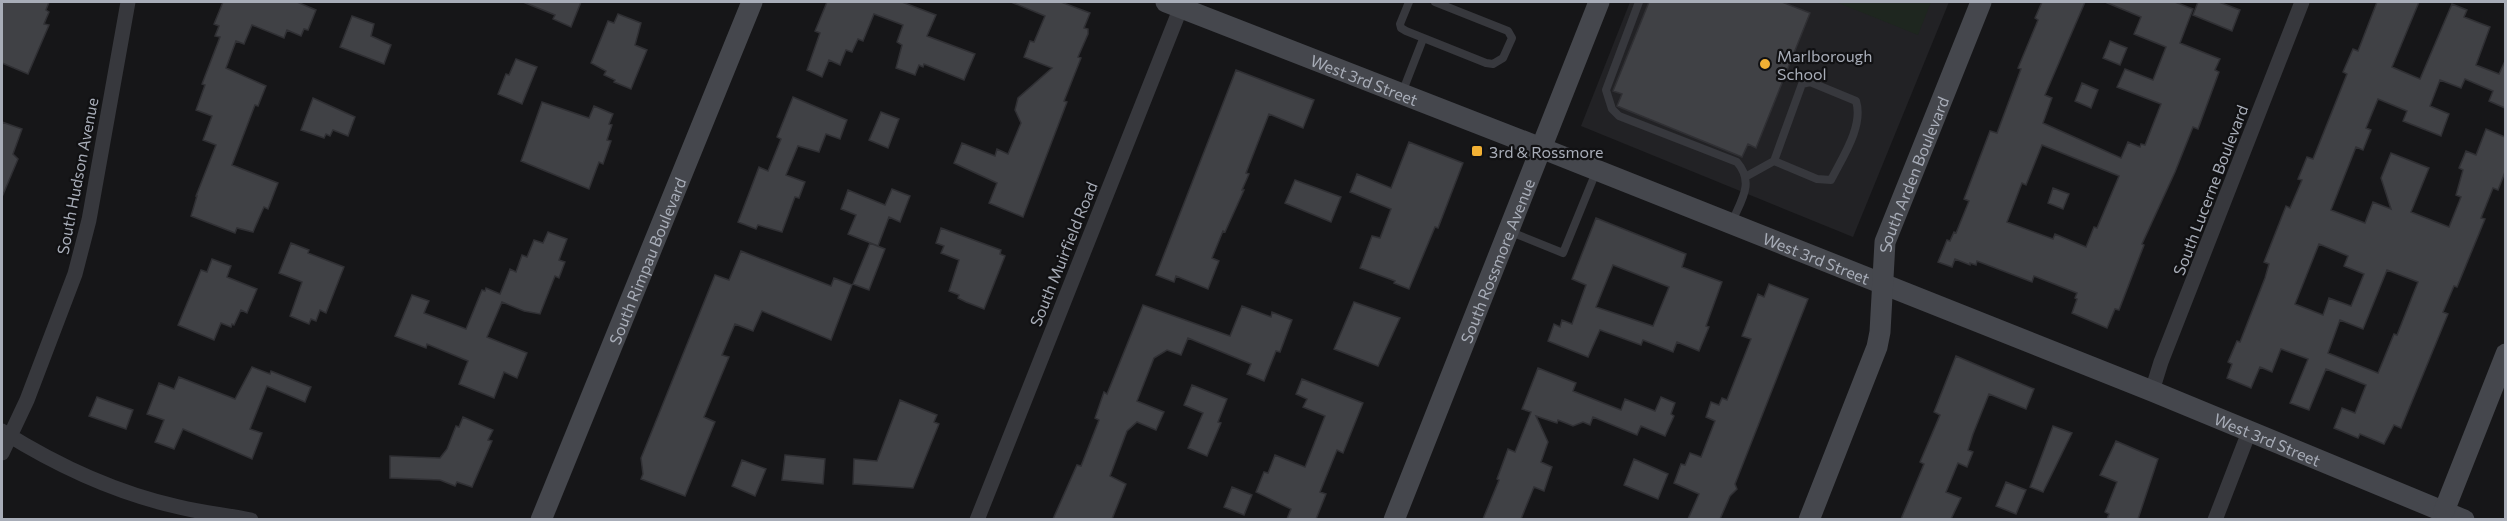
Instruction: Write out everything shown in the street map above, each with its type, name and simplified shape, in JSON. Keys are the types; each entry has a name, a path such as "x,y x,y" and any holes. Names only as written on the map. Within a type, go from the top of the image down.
{"main road":[{"name":"South Rimpau Boulevard","path":"541,519 752,2"},
{"name":"South Rossmore Avenue","path":"1394,519 1599,2"},
{"name":"South Arden Boulevard","path":"1809,519 1877,347 1885,242 1981,2"},
{"name":"West 3rd Street","path":"1177,4 2152,391 2464,519"},
{"path":"2444,511 2505,354"}],"street":[{"name":"South Hudson Avenue","path":"2,453 6,434 27,400 75,274 89,220 128,2"},
{"name":"South Lucerne Boulevard","path":"2152,391 2161,362 2302,2"},
{"name":"South Muirfield Road","path":"977,519 1177,4"},
{"path":"2215,519 2249,432"},
{"path":"6,434 75,471 120,491 179,507 251,519"}],"lane":[{"path":"1409,2 1400,24 1401,28 1423,39 1493,64 1503,57 1511,45 1512,38 1508,31 1435,2"},
{"path":"1639,2 1606,90 1612,109 1618,116 1737,162 1747,176 1746,188 1731,224"},
{"path":"1402,94 1423,39"},
{"path":"1747,176 1774,161 1802,84 1810,82 1856,101 1859,111 1849,145 1831,180 1817,179 1774,161"},
{"path":"1509,231 1563,253 1597,170"}],"shaded area":[{"name":"Marlborough School","path":"1630,2 1949,2 1853,237 1581,126"},
{"path":"1836,2 1931,2 1918,35"}],"building":[{"path":"2,2 49,2 46,10 49,12 44,24 49,25 28,74 2,63"},
{"path":"223,2 297,2 316,10 308,30 304,29 301,36 287,30 284,38 252,25 244,44 236,41 226,68 266,86 258,106 255,105 232,165 278,183 268,209 264,207 253,232 237,228 235,233 191,216 196,196 216,145 203,140 212,116 196,110 205,85 202,84 220,37 215,36 219,26 214,24"},
{"path":"523,2 581,2 571,27 553,19 555,15"},
{"path":"827,2 902,2 936,15 927,36 975,54 964,80 924,64 923,67 919,65 915,75 896,68 902,45 897,42 903,25 874,14 863,41 858,39 852,52 846,50 840,65 829,60 822,77 807,70 820,33 815,31"},
{"path":"1011,2 1061,2 1090,13 1084,28 1088,29 1088,34 1064,101 1067,102 1023,217 989,203 997,183 954,163 962,143 995,156 997,149 1008,154 1021,123 1015,110 1018,98 1052,68 1024,57 1030,41 1034,42 1045,16"},
{"path":"1649,2 1782,2 1810,13 1756,148 1748,144 1742,157 1617,106 1622,94 1613,91"},
{"path":"2042,2 2085,2 2045,95 2052,98 2043,123 2121,158 2128,142 2140,147 2141,144 2145,145 2161,104 2117,87 2125,69 2153,80 2166,47 2134,34 2141,17 2105,2 2175,2 2193,9 2180,43 2220,59 2215,70 2219,72 2198,129 2193,127 2142,244 2144,245 2119,310 2115,309 2107,328 2072,313 2077,293 2034,276 2032,282 1977,261 1976,265 1970,263 1970,265 1955,259 1952,267 1938,262 1947,240 1950,241 1954,232 1956,233 1969,201 1964,199 1990,131 1997,133 2021,69 2018,68 2038,20 2035,18","holes":["2042,145 2119,176 2097,228 2094,227 2086,247 2055,234 2053,239 2007,222 2022,183 2026,185"]},
{"path":"2198,2 2219,2 2240,10 2232,31 2193,15"},
{"path":"2377,2 2419,2 2392,67 2420,79 2452,4 2467,10 2464,17 2490,27 2476,65 2499,74 2505,61 2505,108 2489,101 2493,91 2465,79 2461,88 2440,80 2430,106 2449,114 2441,136 2403,121 2407,111 2378,99 2366,128 2371,130 2363,150 2356,147 2331,210 2365,223 2373,202 2391,209 2381,178 2391,153 2429,168 2411,212 2449,227 2461,197 2456,195 2463,170 2459,168 2466,151 2476,155 2486,129 2505,137 2505,172 2498,190 2493,188 2481,218 2485,219 2457,287 2454,286 2443,312 2448,314 2401,428 2394,425 2384,444 2360,434 2358,438 2334,428 2342,408 2355,413 2366,385 2326,369 2309,410 2290,403 2308,359 2281,349 2272,372 2260,367 2251,388 2227,378 2232,364 2228,362 2237,341 2240,342 2265,278 2269,264 2264,262 2286,206 2290,208 2302,180 2298,179 2307,157 2313,159 2347,74 2343,72 2353,49 2358,51","holes":["2319,244 2348,256 2344,266 2364,274 2351,306 2329,298 2323,315 2295,304","2387,270 2418,282 2397,335 2394,334 2378,373 2328,353 2340,320 2363,329"]},
{"path":"618,14 641,23 635,45 647,50 631,89 614,82 615,80 604,75 606,71 591,63 608,21 614,23"},
{"path":"352,16 374,24 371,36 391,45 384,64 340,47"},
{"path":"2110,41 2127,48 2120,65 2103,58"},
{"path":"516,59 537,67 522,104 498,94 506,74 509,75"},
{"path":"1236,70 1314,100 1303,128 1269,114 1246,173 1249,174 1242,190 1244,190 1212,258 1219,261 1208,289 1176,276 1174,282 1156,275"},
{"path":"2082,83 2098,90 2091,108 2075,101"},
{"path":"793,97 847,120 840,139 826,134 819,152 798,146 786,175 805,182 799,198 795,197 782,232 758,225 756,229 738,222 759,167 768,171 781,139 777,137"},
{"path":"313,98 355,117 348,136 333,130 330,136 326,134 324,138 301,130"},
{"path":"542,102 589,118 594,106 613,114 607,140 611,141 603,164 599,162 589,189 521,161"},
{"path":"881,112 899,119 888,148 869,140"},
{"path":"2,122 22,129 13,154 18,159 2,197"},
{"path":"1409,142 1463,163 1438,228 1435,227 1409,289 1394,283 1395,281 1360,268 1372,236 1380,238 1391,209 1350,192 1357,174 1391,188"},
{"path":"1295,180 1341,197 1331,222 1285,203"},
{"path":"2053,188 2069,194 2063,209 2048,203"},
{"path":"892,189 910,196 900,222 889,217 878,246 848,234 856,215 841,209 848,190 885,205"},
{"path":"1596,218 1686,254 1682,267 1722,282 1706,326 1709,327 1699,351 1677,342 1673,352 1643,340 1641,345 1600,330 1588,357 1548,341 1554,324 1560,327 1562,320 1572,324 1586,285 1572,279","holes":["1613,265 1669,287 1653,326 1596,307"]},
{"path":"941,228 1001,250 1000,254 1005,256 984,309 958,298 959,295 949,291 959,260 941,253 944,246 936,243"},
{"path":"548,232 567,239 559,260 565,262 559,278 555,276 540,314 524,311 502,302 487,337 527,353 517,378 504,372 494,398 459,384 468,361 427,344 426,348 395,336 412,295 429,301 424,313 466,329 482,290 485,291 486,288 500,294 510,269 516,272 522,255 527,257 534,240 543,243"},
{"path":"291,243 309,250 308,253 344,267 326,313 320,310 316,321 311,319 309,324 290,316 302,282 279,273"},
{"path":"870,243 885,249 869,290 853,284"},
{"path":"741,251 831,286 834,278 852,285 831,340 762,311 753,331 735,324 722,355 729,357 704,417 715,422 685,496 641,479 643,474 641,458 715,275 729,280"},
{"path":"212,259 231,266 227,277 257,289 247,313 241,310 231,327 221,323 214,340 178,325 201,270 207,272"},
{"path":"1769,284 1808,299 1735,484 1737,489 1730,496 1720,519 1688,519 1699,494 1674,483 1681,464 1685,465 1690,453 1701,457 1715,421 1706,417 1711,402 1719,405 1722,398 1727,400 1751,339 1742,336 1758,294 1764,297"},
{"path":"1354,302 1400,318 1378,366 1334,349"},
{"path":"1143,305 1230,336 1242,306 1271,317 1272,312 1292,320 1280,352 1276,351 1264,381 1247,374 1251,364 1188,338 1181,355 1167,350 1154,358 1137,401 1164,412 1156,430 1137,422 1127,431 1110,476 1126,484 1112,519 1053,519 1077,465 1081,466 1099,420 1095,418 1104,392 1107,394"},
{"path":"1956,356 2034,389 2026,409 1989,394 1968,450 1973,452 1967,467 1958,463 1946,492 1961,498 1951,519 1901,519 1924,464 1920,462 1940,415 1934,412"},
{"path":"252,367 270,374 271,371 311,387 305,402 267,386 250,429 262,433 252,459 183,429 174,449 155,442 164,420 147,414 159,383 174,389 179,377 235,399"},
{"path":"1538,368 1576,383 1573,391 1621,410 1625,399 1655,411 1661,397 1675,403 1671,414 1674,416 1665,436 1641,426 1637,435 1593,417 1590,425 1583,422 1573,426 1558,420 1557,423 1536,416 1548,442 1541,462 1552,467 1544,491 1534,487 1521,519 1483,519 1499,480 1497,479 1508,449 1515,452 1531,412 1522,409"},
{"path":"1302,379 1363,403 1343,453 1337,450 1320,492 1326,494 1316,519 1287,519 1291,509 1256,492 1264,472 1268,473 1275,455 1305,467 1325,416 1303,407 1307,399 1296,394"},
{"path":"1192,385 1227,399 1218,422 1221,423 1207,456 1188,448 1203,413 1184,405"},
{"path":"97,397 133,410 126,429 89,416"},
{"path":"900,400 937,415 934,422 939,424 913,488 853,484 854,459 877,461"},
{"path":"463,417 493,430 488,440 492,441 472,487 457,482 455,486 440,480 390,478 390,456 440,458"},
{"path":"2053,426 2072,433 2043,492 2030,487"},
{"path":"2116,441 2158,459 2138,519 2107,519 2109,514 2105,512 2117,482 2100,475"},
{"path":"785,455 825,459 823,484 782,480"},
{"path":"1634,459 1668,474 1658,499 1624,485"},
{"path":"742,460 766,469 755,496 732,486"},
{"path":"2006,482 2026,490 2016,514 1996,506"},
{"path":"1232,487 1252,495 1244,515 1224,507"}],"place":[{"name":"Marlborough School","path":"1765,64"},
{"name":"3rd & Rossmore","path":"1477,151"}]}
